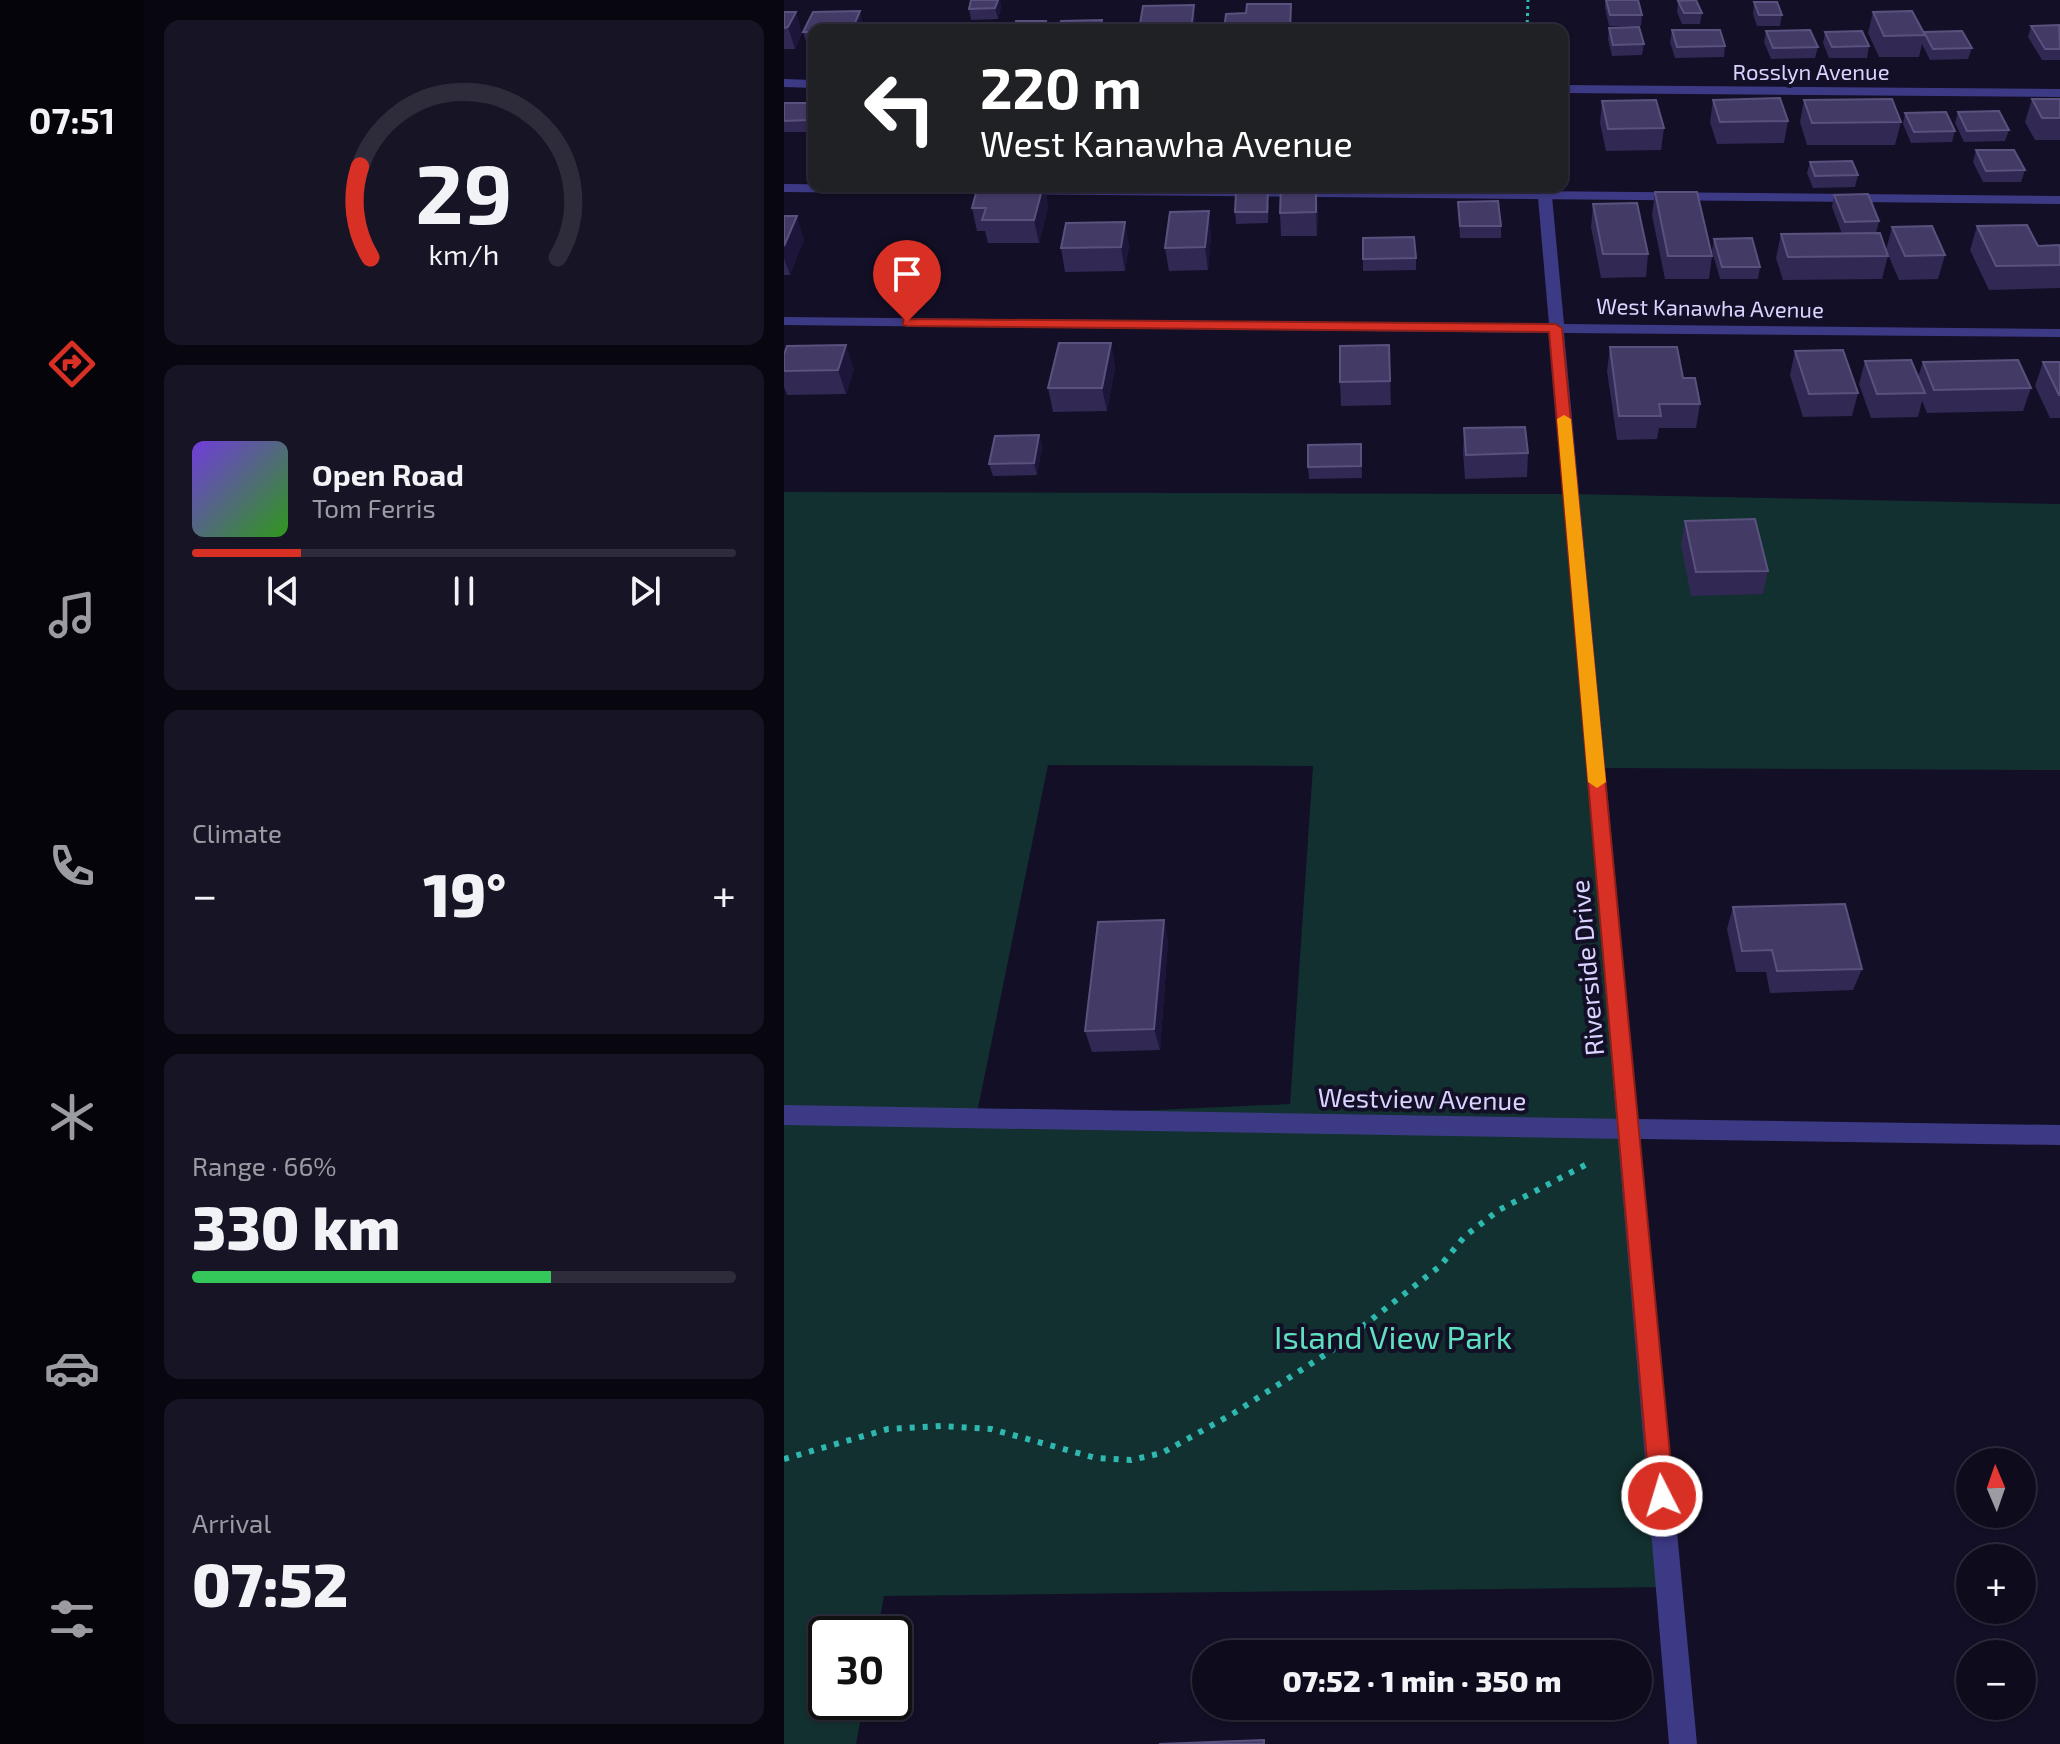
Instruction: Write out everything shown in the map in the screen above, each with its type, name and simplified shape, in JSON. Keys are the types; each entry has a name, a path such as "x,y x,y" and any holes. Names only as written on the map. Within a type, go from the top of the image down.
{"street":[{"path":"784,83 808,84"},
{"name":"Rosslyn Avenue","path":"1568,89 2060,93"},
{"path":"784,188 808,188"},
{"path":"1568,191 2060,200"},
{"name":"Riverside Drive","path":"1545,192 1683,1744"},
{"name":"West Kanawha Avenue","path":"784,321 2060,333"},
{"name":"Westview Avenue","path":"784,1115 2060,1135"}],"path":[{"path":"1527,24 1528,0"},
{"path":"784,1459 888,1429 942,1426 991,1429 1096,1458 1131,1460 1162,1453 1234,1413 1331,1351 1440,1266 1465,1236 1499,1210 1597,1160 1629,1129"}],"green space":[{"name":"Island View Park","path":"784,492 1571,494 2060,504 2060,770 1597,768 1670,1587 884,1596 880,1616 808,1616 808,1720 861,1720 856,1744 784,1744","holes":["1048,765 1313,766 1290,1104 976,1118"]}],"building":[{"path":"971,0 998,0 995,8 969,9"},
{"path":"1606,0 1638,0 1642,15 1610,15"},
{"path":"1696,0 1702,13 1684,13 1678,1"},
{"path":"1754,2 1777,2 1782,15 1759,15"},
{"path":"1247,4 1291,4 1290,24 1225,24 1226,14 1246,13"},
{"path":"1194,5 1192,24 1140,24 1143,6"},
{"path":"860,11 855,24 808,24 808,32 803,32 813,12"},
{"path":"1912,11 1925,35 1884,36 1873,12"},
{"path":"784,12 796,12 788,27 784,28"},
{"path":"1102,20 1101,24 1060,24 1061,21"},
{"path":"1016,21 1046,21 1045,24 1015,24"},
{"path":"2059,25 2060,49 2045,49 2031,26"},
{"path":"1639,27 1644,44 1613,45 1609,28"},
{"path":"1672,30 1720,30 1725,46 1677,47"},
{"path":"1810,30 1818,47 1773,48 1766,31"},
{"path":"1862,31 1869,46 1832,47 1825,32"},
{"path":"1962,31 1972,48 1933,49 1924,32"},
{"path":"1780,98 1788,121 1720,122 1713,100"},
{"path":"1892,99 1901,122 1812,123 1804,100"},
{"path":"2032,99 2060,99 2060,118 2042,118"},
{"path":"1656,100 1664,128 1608,129 1602,101"},
{"path":"784,103 808,103 807,120 784,121"},
{"path":"1999,111 2009,130 1967,131 1958,112"},
{"path":"1946,112 1955,131 1914,132 1905,113"},
{"path":"1976,150 2014,150 2025,170 1986,171"},
{"path":"1852,161 1858,175 1815,176 1810,162"},
{"path":"976,192 1041,192 1034,220 982,220 986,208 972,208"},
{"path":"1268,192 1267,212 1235,212 1236,193"},
{"path":"1281,192 1316,192 1316,212 1280,213"},
{"path":"1655,192 1697,192 1712,256 1668,256"},
{"path":"1868,194 1879,221 1845,222 1834,195"},
{"path":"1498,201 1501,226 1460,226 1458,202"},
{"path":"1637,203 1648,254 1603,254 1593,204"},
{"path":"1209,211 1205,247 1165,248 1170,212"},
{"path":"784,216 797,216 784,246"},
{"path":"1125,222 1121,247 1061,248 1066,223"},
{"path":"2027,225 2038,246 2059,245 2060,265 1996,266 1977,226"},
{"path":"1932,226 1945,255 1905,256 1892,227"},
{"path":"1880,233 1888,256 1788,257 1781,234"},
{"path":"1414,237 1416,258 1363,259 1363,238"},
{"path":"1752,238 1760,267 1722,267 1714,239"},
{"path":"1059,343 1111,343 1102,388 1048,388"},
{"path":"846,345 838,370 784,371 787,346"},
{"path":"1389,345 1390,381 1340,382 1340,346"},
{"path":"1610,347 1677,347 1683,378 1695,378 1700,404 1659,404 1661,416 1619,416"},
{"path":"1843,350 1858,393 1809,394 1795,351"},
{"path":"1911,360 1925,393 1877,394 1865,361"},
{"path":"2018,360 2031,388 1934,390 1923,362"},
{"path":"2043,362 2060,362 2060,395 2059,395"},
{"path":"1525,427 1528,453 1466,455 1464,428"},
{"path":"1039,435 1034,463 989,464 995,436"},
{"path":"1361,444 1361,466 1308,467 1308,445"},
{"path":"1755,519 1768,571 1696,572 1685,521"},
{"path":"1845,904 1862,969 1777,971 1772,950 1742,951 1733,907"},
{"path":"1164,920 1154,1029 1085,1031 1098,922"},
{"path":"1264,1740 1264,1744 1159,1744"}],"slow traffic":[{"path":"1564,419 1597,782"}],"route":[{"path":"907,322 1555,328 1662,1496"}]}
